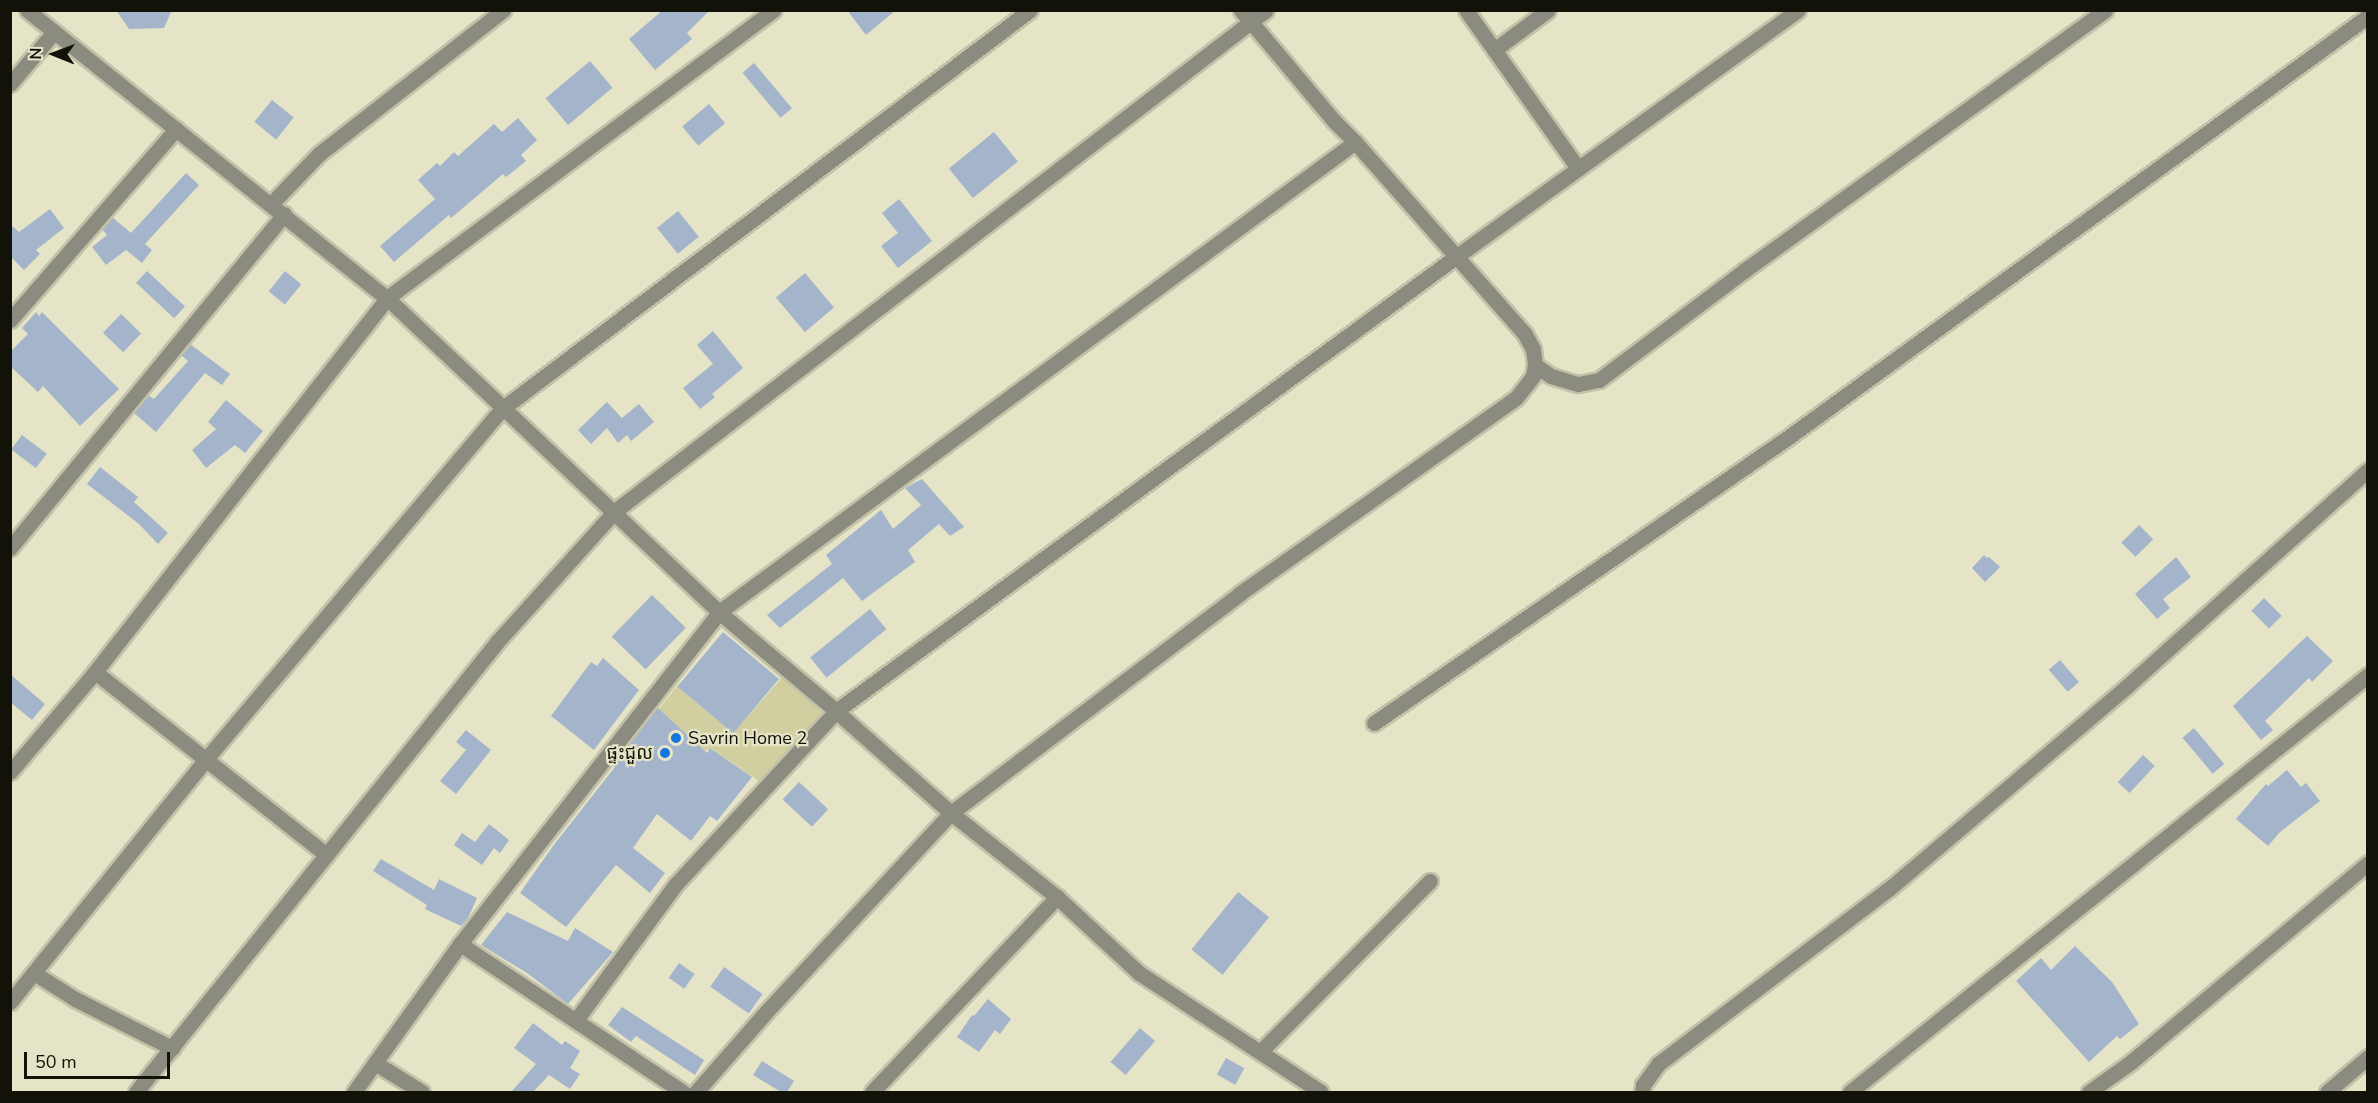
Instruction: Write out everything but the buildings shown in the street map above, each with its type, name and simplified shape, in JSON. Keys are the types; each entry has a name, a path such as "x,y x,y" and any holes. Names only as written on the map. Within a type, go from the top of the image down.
{"street":[{"path":"27,10 387,298 615,511 719,612 951,813 1057,897 1139,973 1321,1092"},
{"path":"271,204 319,154 503,10"},
{"path":"10,772 95,672 387,298 774,10"},
{"path":"10,1002 206,759 503,408 1030,10"},
{"path":"136,1092 496,642 615,511 1246,16 1266,10"},
{"path":"1466,10 1578,168"},
{"path":"1494,50 1548,10"},
{"path":"576,1020 676,884 836,711 1457,256 1798,10"},
{"path":"1535,365 1551,376 1578,384 1599,380 1755,263 2105,10"},
{"path":"696,1092 766,1012 951,813 1239,594 1516,398 1533,376 1535,365 1533,349 1524,333 1334,121 1246,16"},
{"path":"1374,723 1790,436 2367,16"},
{"path":"10,84 54,32"},
{"path":"10,320 176,129"},
{"path":"354,1092 460,944 719,612 1355,142"},
{"path":"10,548 284,214"},
{"path":"1642,1092 1643,1085 1658,1064 1890,888 2125,688 2367,470"},
{"path":"95,672 327,855"},
{"path":"1850,1092 2367,675"},
{"path":"2089,1092 2140,1055 2367,863"},
{"path":"1260,1052 1430,881"},
{"path":"872,1092 1057,897"},
{"path":"460,944 683,1092"},
{"path":"34,973 75,999 172,1048"},
{"path":"2327,1092 2367,1058"},
{"path":"375,1063 422,1092"}],"shaded area":[{"path":"787,672 836,711 766,786 711,748 705,751 659,709 677,686 733,733"}],"place":[{"name":"Savrin Home 2","path":"676,738"},
{"name":"ផ្ទះជួល","path":"665,753"}]}
